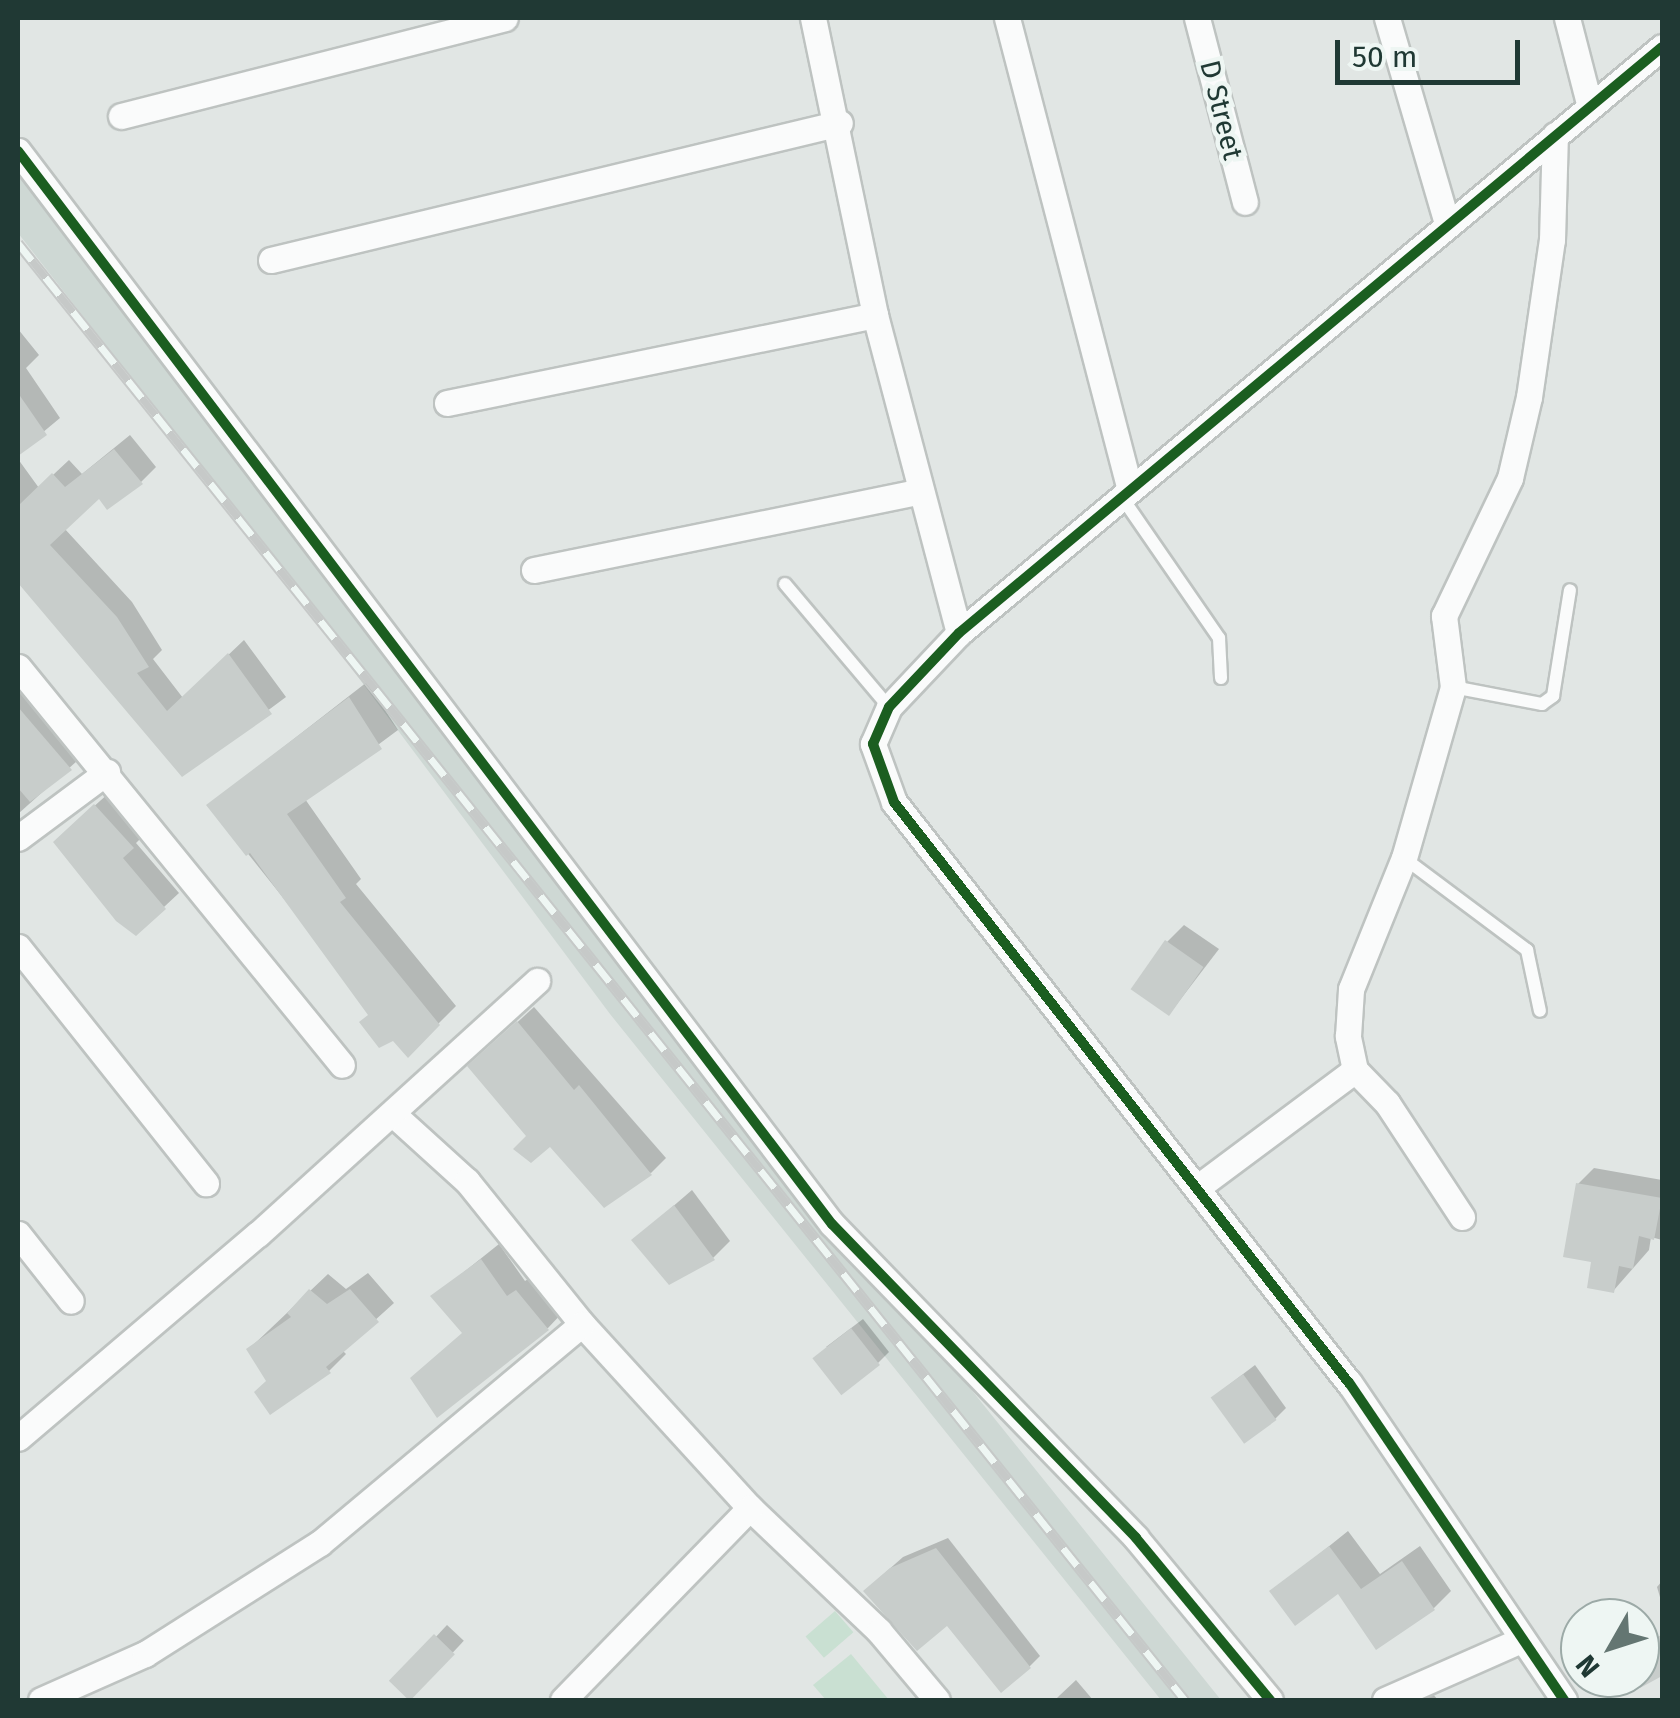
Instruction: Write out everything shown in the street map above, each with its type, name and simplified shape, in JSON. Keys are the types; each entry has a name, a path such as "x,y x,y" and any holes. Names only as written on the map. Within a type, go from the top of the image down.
{"street":[{"path":"122,116 504,18"},
{"path":"813,18 840,123 875,315 918,492 959,633"},
{"path":"1007,18 1124,490"},
{"name":"D Street","path":"1197,18 1245,202"},
{"path":"1387,18 1446,224"},
{"path":"1567,18 1589,103"},
{"path":"1564,1700 1349,1382 894,802 873,744 888,707 959,633 1124,490 1589,103 1662,47"},
{"path":"271,260 840,123"},
{"path":"1462,1217 1387,1103 1355,1070 1348,1036 1351,989 1404,858 1452,687 1444,616 1510,478 1529,397 1552,240 1554,135"},
{"path":"18,151 832,1224 1136,1538 1270,1700"},
{"path":"448,403 875,315"},
{"path":"534,570 918,492"},
{"path":"18,667 342,1065"},
{"path":"18,838 106,772"},
{"path":"18,947 206,1182"},
{"path":"18,1438 393,1114 537,981"},
{"path":"1198,1187 1355,1070"},
{"path":"393,1114 467,1181 582,1324 750,1508 878,1630 937,1700"},
{"path":"18,1234 72,1301"},
{"path":"44,1700 145,1654 320,1542 582,1324"},
{"path":"562,1700 750,1508"},
{"path":"1384,1700 1521,1640"}],"lane":[{"path":"1124,490 1220,638 1221,678"},
{"path":"785,584 888,707"},
{"path":"1452,687 1542,704 1553,696 1570,590"},
{"path":"1404,858 1527,950 1540,1010"}],"shaded area":[{"path":"18,159 657,999 1221,1700 1161,1700 610,1014 201,467 18,233"}],"green space":[{"path":"835,1611 853,1632 824,1658 806,1637"},
{"path":"851,1654 889,1700 826,1700 813,1685"}],"building":[{"path":"18,393 47,435 18,456"},
{"path":"114,449 143,484 107,510 99,499 50,545 117,617 149,667 137,673 167,711 228,653 272,714 182,777 18,583 18,506 52,473 65,487"},
{"path":"349,697 382,749 287,814 346,898 340,902 440,1025 408,1058 393,1041 379,1048 359,1022 368,1015 250,853 246,856 206,805"},
{"path":"18,707 72,770 30,802 18,788"},
{"path":"94,804 134,848 123,858 166,909 136,936 116,921 53,842"},
{"path":"1165,940 1204,967 1169,1016 1131,989"},
{"path":"517,1021 574,1090 579,1085 652,1175 604,1208 550,1147 531,1163 513,1149 526,1136 467,1066"},
{"path":"1576,1183 1662,1198 1654,1240 1639,1236 1633,1269 1619,1266 1614,1293 1587,1288 1591,1262 1563,1257"},
{"path":"674,1205 715,1260 669,1285 631,1240"},
{"path":"481,1259 507,1296 516,1290 549,1330 437,1418 410,1378 462,1333 430,1296"},
{"path":"309,1289 327,1304 350,1289 379,1322 326,1367 331,1373 270,1415 254,1392 266,1381 246,1349 291,1317 287,1313"},
{"path":"851,1328 880,1365 841,1395 812,1358"},
{"path":"1243,1374 1277,1420 1244,1444 1211,1398"},
{"path":"1329,1546 1361,1589 1402,1561 1435,1610 1376,1650 1338,1594 1295,1626 1269,1591"},
{"path":"936,1548 1031,1668 1001,1693 947,1626 917,1651 863,1591 890,1568"},
{"path":"434,1634 455,1654 411,1700 389,1681"},
{"path":"1662,1635 1660,1677 1660,1636"}],"railway":[{"path":"18,243 1185,1700"}],"cycle path":[{"path":"1564,1700 1349,1383 894,802 873,744 889,707 959,633 1662,47"},
{"path":"18,151 832,1224 1136,1538 1270,1700"}]}
